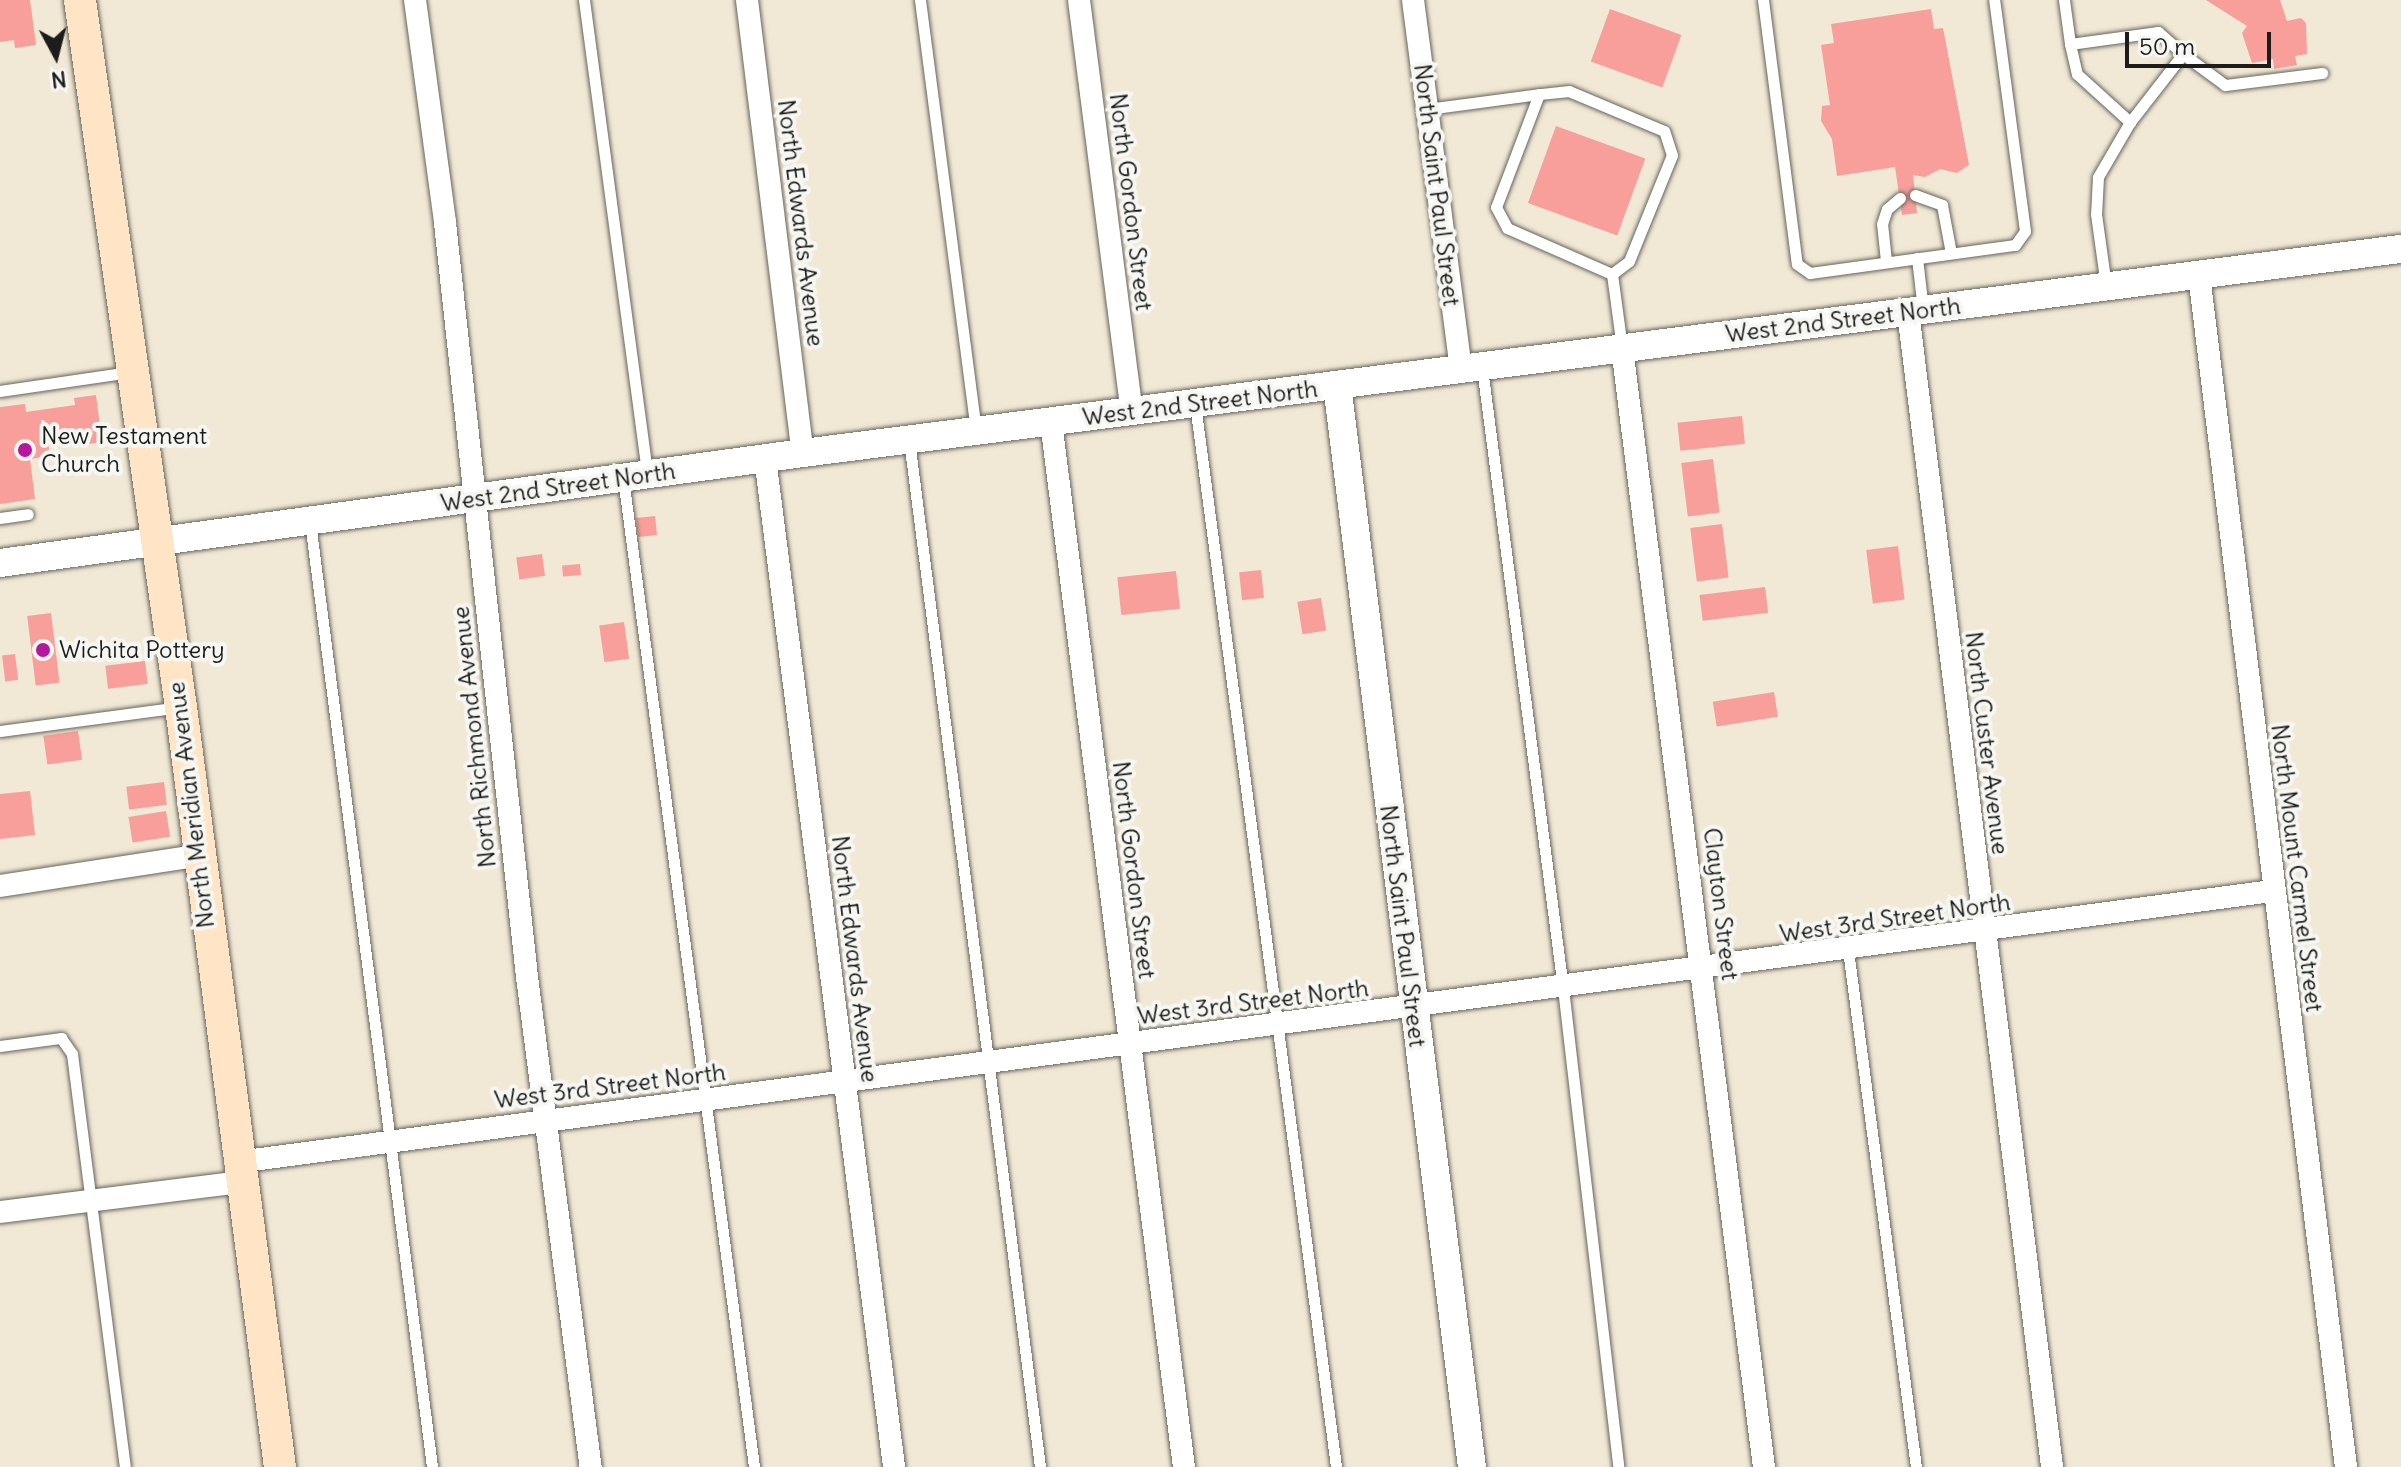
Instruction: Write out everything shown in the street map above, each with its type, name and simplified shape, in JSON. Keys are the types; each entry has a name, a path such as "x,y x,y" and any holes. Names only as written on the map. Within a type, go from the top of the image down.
{"main road":[{"name":"North Meridian Avenue","path":"80,0 130,372 181,707 197,856 280,1467"}],"street":[{"name":"North Richmond Avenue","path":"415,0 545,1120 591,1467"},
{"name":"North Edwards Avenue","path":"747,0 803,453"},
{"name":"North Gordon Street","path":"1079,0 1132,411"},
{"name":"North Saint Paul Street","path":"1413,0 1427,109 1472,368"},
{"name":"West 2nd Street North","path":"0,563 803,453 2401,249"},
{"name":"North Mount Carmel Street","path":"2199,275 2346,1467"},
{"name":"North Custer Avenue","path":"1915,311 1984,932 2052,1467"},
{"name":"Clayton Street","path":"1622,348 1764,1467"},
{"name":"North Saint Paul Street","path":"1337,385 1472,1467"},
{"name":"North Gordon Street","path":"1051,422 1184,1467"},
{"name":"North Edwards Avenue","path":"765,458 894,1467"},
{"path":"0,886 197,856"},
{"name":"West 3rd Street North","path":"0,1212 92,1201 390,1142 545,1120 1563,988 2273,891"}],"lane":[{"path":"584,0 707,1099 754,1467"},
{"path":"920,0 976,431"},
{"path":"1763,0 1797,264 1810,273 2015,245 2025,231 1994,0"},
{"path":"2064,0 2077,74 2130,122"},
{"path":"2070,44 2158,32 2225,85 2322,73"},
{"path":"2106,287 2096,214 2098,177 2130,122 2183,54"},
{"path":"1427,109 1569,91 1664,131 1672,155 1629,261 1612,274"},
{"path":"1539,94 1496,207 1507,228 1612,274"},
{"path":"1915,195 1942,205 1951,253"},
{"path":"1886,261 1882,224 1887,209 1900,198"},
{"path":"1915,311 1917,258"},
{"path":"1612,274 1622,348"},
{"path":"1472,368 1563,988 1618,1467"},
{"path":"0,391 130,372"},
{"path":"1195,403 1280,1025 1336,1467"},
{"path":"909,440 986,1063 1040,1467"},
{"path":"0,518 28,514"},
{"path":"310,521 432,1467"},
{"path":"0,731 181,707"},
{"path":"1848,950 1916,1467"},
{"path":"0,1046 61,1038 72,1054 125,1467"}],"building":[{"path":"0,0 30,0 36,45 15,48 14,40 0,42"},
{"path":"2206,0 2280,0 2287,21 2301,18 2306,23 2307,54 2295,56 2297,65 2274,69 2273,59 2252,63 2242,33 2247,26"},
{"path":"1610,9 1681,35 1662,88 1591,62"},
{"path":"1931,9 1934,29 1943,28 1969,165 1957,173 1940,169 1925,177 1913,175 1917,213 1902,215 1895,167 1837,176 1832,139 1821,121 1822,106 1830,105 1821,45 1834,43 1831,24"},
{"path":"1556,126 1645,158 1617,236 1528,203"},
{"name":"New Testament Church","path":"96,395 102,442 81,445 80,437 48,442 50,456 30,459 35,499 0,504 0,407 25,404 26,412 75,405 74,398"},
{"path":"1742,416 1745,444 1680,451 1677,423"},
{"path":"1713,459 1720,513 1688,516 1681,463"},
{"path":"655,516 657,535 638,537 636,518"},
{"path":"1722,524 1729,578 1697,581 1690,528"},
{"path":"1898,546 1905,600 1873,603 1866,550"},
{"path":"542,554 545,576 519,579 516,558"},
{"path":"580,564 581,575 563,577 562,566"},
{"path":"1261,570 1264,598 1242,600 1239,572"},
{"path":"1176,571 1180,609 1121,615 1117,577"},
{"path":"1765,587 1768,613 1703,621 1699,595"},
{"path":"1321,598 1326,631 1302,634 1297,602"},
{"name":"Wichita Pottery","path":"51,613 60,682 36,685 27,616"},
{"path":"624,622 629,659 604,662 599,625"},
{"path":"15,654 18,680 5,681 2,656"},
{"path":"145,661 148,684 108,689 105,666"},
{"path":"1774,692 1778,717 1717,726 1713,702"},
{"path":"78,731 82,760 47,765 43,736"},
{"path":"164,782 167,805 129,809 126,787"},
{"path":"30,791 35,835 0,839 0,794"},
{"path":"166,811 170,837 133,843 128,817"}],"place":[{"name":"New Testament Church","path":"25,450"},
{"name":"Wichita Pottery","path":"43,650"}]}
